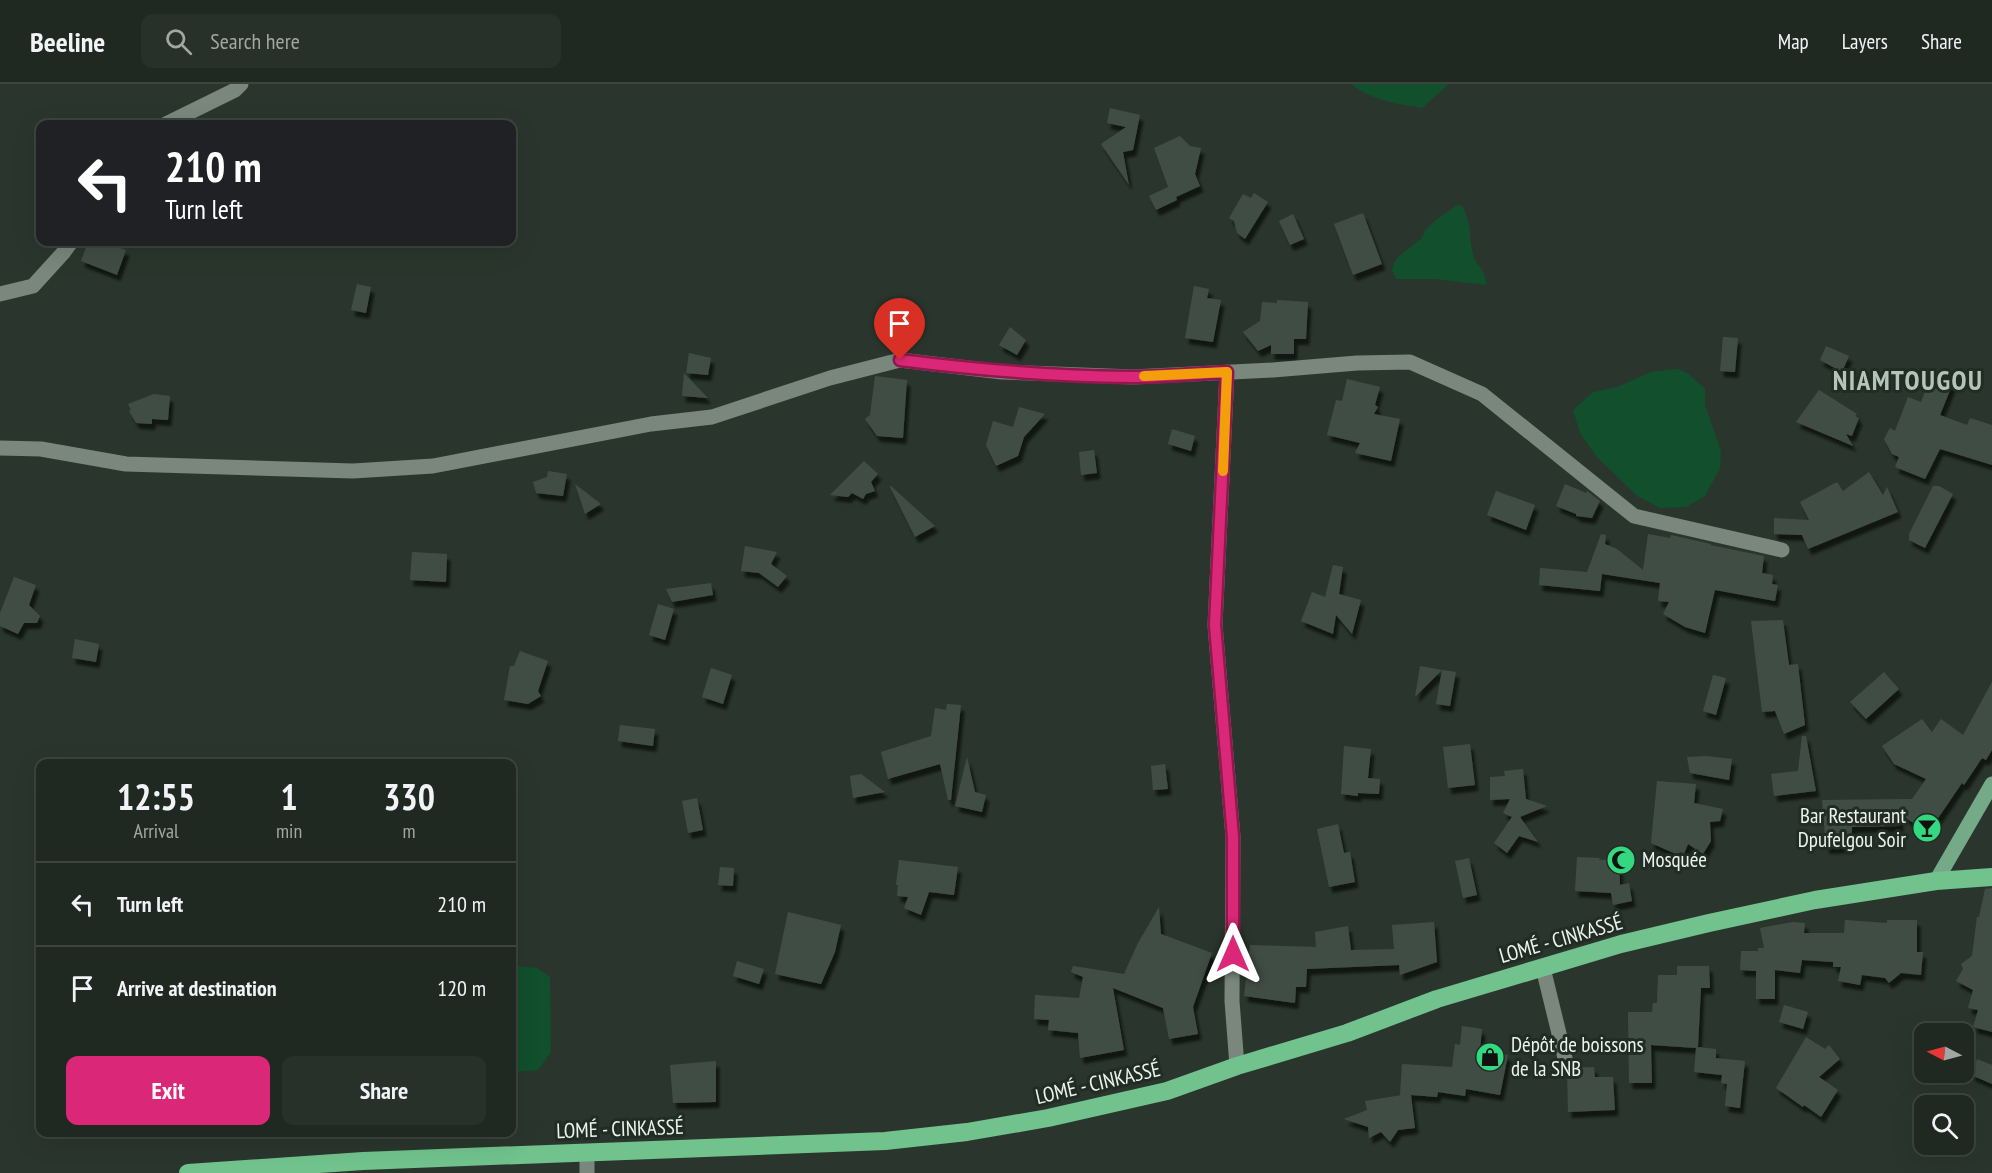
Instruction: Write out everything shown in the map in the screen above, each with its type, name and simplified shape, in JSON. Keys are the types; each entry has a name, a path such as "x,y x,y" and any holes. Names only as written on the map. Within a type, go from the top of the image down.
{"highway":[{"name":"LOMÉ - CINKASSÉ","path":"188,1173 363,1161 874,1142 967,1132 1048,1118 1167,1091 1237,1066 1347,1033 1437,999 1621,944 1709,922 1815,900 1936,882 1992,877"}],"main road":[{"path":"1936,882 1992,784"}],"street":[{"path":"174,120 235,90 242,84"},
{"path":"0,294 33,286 68,246"},
{"path":"0,448 41,449 126,464 353,471 422,467 482,458 651,424 712,417 830,378 900,360 980,370 1133,377 1357,363 1410,362 1482,394 1634,516 1782,550"},
{"path":"1227,372 1215,625 1233,837 1233,1001 1237,1066"},
{"path":"1543,968 1565,1058"},
{"path":"586,1152 587,1173"}],"green space":[{"path":"1351,84 1449,84 1422,108 1375,98"},
{"path":"1457,205 1462,206 1465,213 1473,254 1485,275 1486,285 1436,279 1396,279 1392,270 1398,257 1422,238 1425,230 1436,220"},
{"path":"1676,369 1689,374 1705,388 1705,405 1721,451 1720,468 1705,496 1686,507 1660,508 1637,496 1596,456 1580,433 1573,410 1593,392 1617,387 1651,372"},
{"path":"516,966 537,968 550,977 551,1052 538,1070 516,1072"}],"building":[{"path":"1110,108 1140,115 1133,150 1123,152 1129,185 1101,144 1126,127 1107,123"},
{"path":"1180,136 1190,146 1201,148 1195,174 1200,186 1176,197 1177,200 1156,210 1149,196 1168,187 1154,148"},
{"path":"1254,193 1268,202 1245,239 1237,233 1234,221 1229,218 1243,194 1251,198"},
{"path":"1363,213 1382,264 1353,275 1334,224"},
{"path":"1293,214 1304,239 1290,245 1279,221"},
{"path":"87,246 114,246 126,250 117,275 81,261"},
{"path":"357,284 371,287 366,313 351,310"},
{"path":"1194,286 1209,289 1207,298 1221,300 1213,342 1185,338"},
{"path":"1277,300 1308,302 1306,339 1294,339 1294,354 1271,354 1271,345 1258,351 1243,332 1260,321 1262,302 1277,303"},
{"path":"1010,327 1026,340 1017,355 999,345"},
{"path":"1723,337 1738,338 1735,372 1720,371"},
{"path":"1826,346 1849,356 1842,372 1820,360"},
{"path":"689,353 711,358 708,375 686,373"},
{"path":"684,373 708,398 682,396"},
{"path":"1932,374 1953,383 1940,415 1967,425 1970,418 1992,425 1992,465 1940,449 1925,479 1895,467 1899,457 1892,454 1884,439 1890,428 1895,431 1908,397 1921,402"},
{"path":"875,376 907,380 903,438 877,436 865,419 870,415"},
{"path":"1347,379 1380,387 1375,405 1378,407 1374,414 1400,419 1391,461 1355,453 1360,443 1327,435 1336,400 1342,401"},
{"path":"1819,390 1857,414 1855,416 1859,418 1852,436 1846,434 1853,446 1796,422"},
{"path":"154,394 170,396 168,420 152,419 152,424 136,423 128,404"},
{"path":"1019,407 1045,414 1024,437 1018,456 996,466 986,445 993,421 1013,427"},
{"path":"1172,429 1195,436 1191,451 1168,444"},
{"path":"1094,450 1097,473 1081,475 1079,452"},
{"path":"864,461 878,474 871,482 875,491 866,494 863,499 852,493 848,497 830,495"},
{"path":"548,471 567,474 563,496 536,493 533,482 547,477"},
{"path":"1869,472 1883,495 1887,487 1898,512 1808,549 1802,535 1774,534 1774,518 1809,520 1800,502 1837,482 1843,491"},
{"path":"575,484 601,504 585,514"},
{"path":"1565,484 1586,493 1587,491 1600,501 1592,518 1576,516 1556,506"},
{"path":"891,486 935,526 915,537"},
{"path":"1933,486 1939,486 1953,494 1925,548 1909,540 1909,534"},
{"path":"1496,491 1535,505 1526,530 1487,515"},
{"path":"1601,534 1606,535 1605,544 1617,549 1643,570 1648,534 1670,538 1671,535 1764,556 1762,573 1773,575 1772,584 1778,585 1775,601 1715,590 1705,633 1685,627 1663,614 1669,602 1658,601 1660,583 1602,574 1600,591 1539,585 1540,568 1587,572"},
{"path":"745,546 777,552 771,564 787,576 778,587 759,573 741,571"},
{"path":"412,552 447,554 446,582 410,580"},
{"path":"1333,565 1343,567 1339,594 1361,600 1352,634 1336,615 1333,634 1301,621 1312,592 1325,597"},
{"path":"14,577 36,585 29,605 40,616 37,623 24,623 18,634 0,626 0,613"},
{"path":"711,583 713,595 672,602 666,589"},
{"path":"658,604 674,609 665,640 649,635"},
{"path":"1783,620 1789,665 1798,664 1805,725 1784,734 1775,711 1762,712 1751,621"},
{"path":"75,639 99,644 96,662 72,658"},
{"path":"520,651 548,661 538,691 541,696 528,704 504,700 510,666 514,666"},
{"path":"1420,666 1442,670 1415,697"},
{"path":"711,668 732,675 723,704 702,697"},
{"path":"1442,670 1456,672 1450,706 1436,704"},
{"path":"1884,672 1899,689 1866,719 1850,702"},
{"path":"1713,675 1726,678 1716,715 1703,711"},
{"path":"1992,682 1992,750 1986,760 1982,758 1964,785 1962,783 1928,833 1900,814 1900,826 1852,827 1851,847 1826,848 1822,800 1912,799 1926,779 1894,764 1882,746 1922,719 1932,732 1941,719 1963,735"},
{"path":"947,704 961,705 951,800 948,800 940,764 888,779 881,752 931,736 935,708 946,710"},
{"path":"620,725 655,729 653,746 618,741"},
{"path":"1802,736 1806,736 1816,791 1774,796 1771,774 1798,771"},
{"path":"1470,744 1475,785 1448,788 1443,747"},
{"path":"1344,746 1371,749 1368,778 1380,779 1379,794 1358,793 1358,796 1341,794"},
{"path":"1707,756 1732,759 1729,780 1690,773 1687,757"},
{"path":"967,757 975,792 986,795 982,812 955,806"},
{"path":"1165,764 1168,789 1153,790 1151,766"},
{"path":"1523,769 1526,799 1547,806 1520,817 1538,842 1519,836 1507,853 1494,843 1512,817 1503,813 1510,799 1490,800 1490,777 1505,776 1504,771"},
{"path":"861,774 885,792 853,798 850,776"},
{"path":"1657,781 1696,784 1694,803 1723,809 1720,821 1710,822 1711,841 1703,854 1688,844 1684,854 1680,852 1678,855 1651,843"},
{"path":"697,798 703,830 688,833 682,801"},
{"path":"1338,824 1344,853 1350,852 1355,882 1329,887 1317,829"},
{"path":"1577,857 1600,858 1599,860 1619,859 1620,885 1629,883 1632,901 1613,905 1611,893 1575,891"},
{"path":"1469,858 1477,895 1463,898 1455,861"},
{"path":"899,860 958,867 954,895 929,892 921,915 904,908 908,897 897,896"},
{"path":"720,867 734,868 733,886 718,885"},
{"path":"1992,888 1992,1032 1974,1027 1978,1010 1968,1008 1973,990 1956,981 1963,969 1961,964 1972,956 1977,917 1979,917 1985,889"},
{"path":"1159,907 1161,934 1212,953 1193,1007 1198,1034 1169,1039 1163,1008 1113,988 1124,1050 1080,1058 1078,1033 1048,1030 1049,1020 1034,1019 1035,995 1079,998 1083,977 1071,972 1073,966 1124,974 1138,943"},
{"path":"788,912 841,925 835,952 821,984 775,974"},
{"path":"1845,920 1887,923 1887,920 1917,920 1917,952 1923,952 1921,975 1901,973 1889,983 1885,978 1862,975 1860,985 1838,981 1841,967 1833,967 1833,962 1802,960 1800,973 1775,970 1775,999 1756,999 1756,971 1740,970 1741,951 1758,951 1758,948 1764,948 1760,928 1793,922 1805,923 1804,933 1844,933"},
{"path":"1434,922 1437,962 1400,975 1399,965 1307,969 1306,987 1296,987 1295,1003 1244,996 1250,945 1316,947 1315,932 1348,926 1351,950 1394,949 1392,925"},
{"path":"737,961 764,969 759,984 733,976"},
{"path":"1677,966 1709,966 1710,988 1701,988 1698,1047 1716,1049 1716,1058 1745,1061 1740,1108 1725,1106 1727,1084 1721,1083 1722,1075 1694,1072 1696,1048 1651,1045 1652,1083 1629,1083 1628,1012 1652,1012 1653,1003 1657,1003 1658,975 1677,975"},
{"path":"1784,1005 1808,1012 1803,1029 1779,1022"},
{"path":"1462,1026 1482,1029 1480,1050 1508,1055 1500,1095 1466,1089 1465,1096 1438,1092 1437,1097 1411,1095 1415,1128 1398,1130 1390,1142 1381,1132 1369,1138 1368,1127 1344,1119 1367,1110 1365,1101 1402,1095 1400,1095 1402,1064 1452,1067 1455,1044 1460,1045"},
{"path":"1806,1037 1825,1049 1829,1045 1840,1059 1819,1077 1838,1090 1821,1117 1776,1088"},
{"path":"1977,1059 1992,1065 1992,1084 1974,1076"},
{"path":"716,1061 716,1102 673,1103 670,1065"},
{"path":"1594,1067 1595,1077 1613,1077 1615,1110 1568,1112 1567,1068"}],"slow traffic":[{"path":"1144,376 1227,372 1223,471"}],"place":[{"name":"Bar Restaurant Dpufelgou Soir","path":"1927,828"},
{"name":"Mosquée","path":"1621,860"},
{"name":"Dépôt de boissons de la SNB","path":"1490,1057"}],"district":[{"name":"NIAMTOUGOU","path":"1908,381"}],"route":[{"path":"900,360 980,370 1046,374 1133,377 1227,372 1215,625 1233,837 1233,954"}]}
